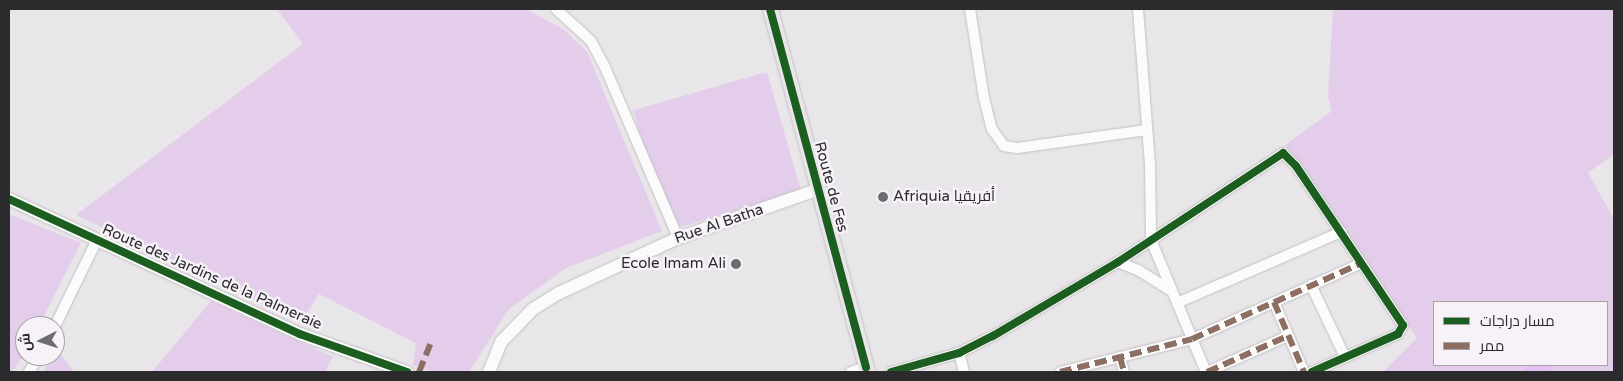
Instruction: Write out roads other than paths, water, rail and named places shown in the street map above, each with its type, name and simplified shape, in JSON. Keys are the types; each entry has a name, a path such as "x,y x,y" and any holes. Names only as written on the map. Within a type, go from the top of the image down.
{"main road":[{"name":"Route de Fes","path":"770,9 866,370"}],"street":[{"path":"556,9 591,41 604,65 678,238"},
{"path":"970,9 984,98 992,129 1004,146 1017,148 1147,130"},
{"path":"1138,9 1147,130 1151,240 1170,290 1207,372 1288,336"},
{"path":"892,372 960,353 1118,262 1283,153 1290,157 1398,315 1403,328 1398,334 1312,372"},
{"name":"Rue Al Batha","path":"489,372 501,342 546,300 678,238 817,190"},
{"name":"Route des Jardins de la Palmeraie","path":"9,199 300,334 407,372"},
{"path":"1177,304 1341,232"},
{"path":"60,316 97,240"},
{"path":"1118,262 1138,270 1170,290"},
{"path":"1060,372 1192,339 1362,263"},
{"path":"1311,285 1345,357"},
{"path":"1274,302 1304,372"},
{"path":"960,353 964,372"},
{"path":"1120,357 1124,372"},
{"path":"851,372 866,370"}],"place":[{"name":"Afriquia أفريقيا","path":"883,197"},
{"name":"Ecole Imam Ali","path":"736,264"}]}
